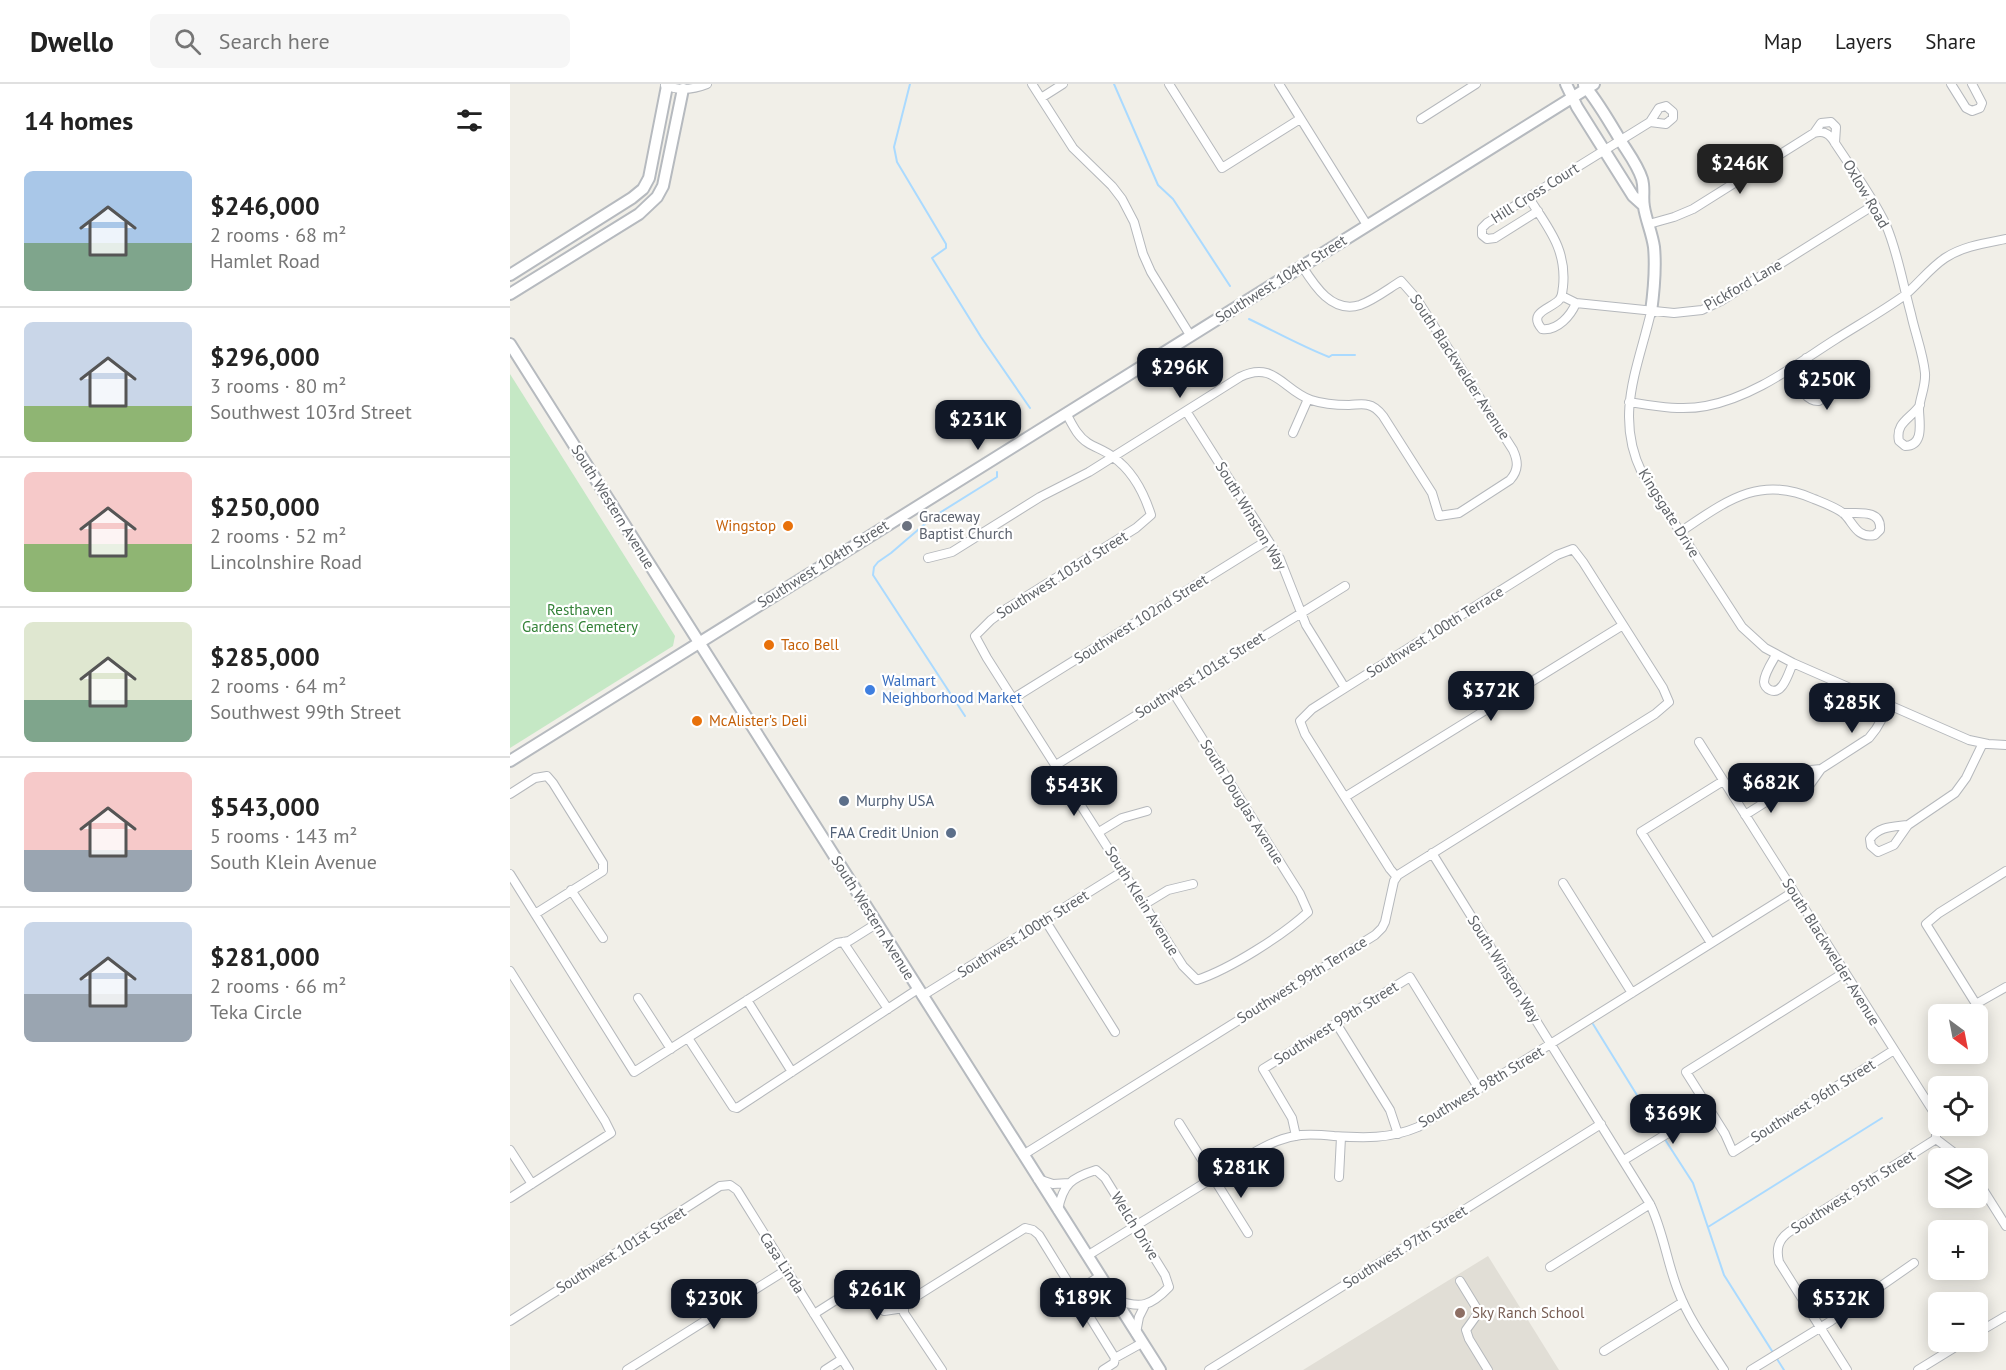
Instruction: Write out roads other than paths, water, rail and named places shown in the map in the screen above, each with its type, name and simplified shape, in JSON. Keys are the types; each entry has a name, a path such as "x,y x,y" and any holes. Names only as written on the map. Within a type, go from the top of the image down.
{"main road":[{"name":"Kingsgate Drive","path":"1566,84 1633,196 1643,205"},
{"path":"510,274 643,189 649,178 665,85"},
{"name":"Kingsgate Drive","path":"1588,86 1642,180 1645,192 1643,205 1649,224 1655,267 1651,312"},
{"name":"Southwest 104th Street","path":"510,761 1573,98 1588,86"},
{"path":"510,294 639,214 657,197 667,174 683,89"},
{"name":"South Western Avenue","path":"510,344 1160,1370"}],"street":[{"path":"665,85 683,89 706,84"},
{"path":"1032,84 1073,148 1122,199 1134,222 1151,272 1190,335"},
{"path":"1041,98 1063,84"},
{"path":"1169,84 1222,168 1300,119"},
{"path":"1279,84 1367,225"},
{"path":"1421,119 1476,84"},
{"path":"1951,84 1966,108 1972,111 1980,108 1982,103 1972,84"},
{"name":"Hill Cross Court","path":"1538,211 1496,238 1489,240 1482,235 1484,225 1650,122"},
{"path":"1649,224 1693,209 1814,134 1821,123 1830,122 1836,128 1836,142"},
{"name":"Oxlow Road","path":"1814,134 1828,133 1836,142 1874,205 1890,237 1924,369 1924,387 1920,405 1921,428 1915,443 1905,446 1899,441 1898,435 1904,420 1920,405"},
{"path":"1529,198 1557,243 1563,258 1562,296 1538,315 1538,323 1542,328 1551,328 1569,316 1576,303"},
{"name":"Pickford Lane","path":"1562,296 1576,303 1651,312 1684,313 1702,310 1874,205"},
{"path":"1629,402 1668,408 1705,406 1742,396 1789,369 1905,294 1939,262 1953,253 1967,247 2006,239"},
{"name":"South Blackwelder Avenue","path":"1302,266 1322,295 1345,306 1361,305 1401,281 1416,298 1509,442 1516,455 1517,470 1506,483 1459,513 1439,516 1432,493 1379,412 1368,405 1335,404 1308,399"},
{"name":"Kingsgate Drive","path":"1651,312 1629,402 1628,420 1634,455 1642,473 1742,627 1756,641 1776,655 1793,663 1969,740 2006,745"},
{"path":"1789,369 1807,398 1819,401 1825,395 1824,388 1806,358"},
{"path":"928,558 952,552 1040,497 1089,472 1240,376 1258,370 1275,375 1308,399 1293,433"},
{"name":"South Winston Way","path":"1186,411 1284,566 1300,613 1345,688"},
{"path":"1066,413 1084,440 1112,456"},
{"name":"Southwest 103rd Street","path":"975,636 1006,609 1136,528 1151,515 1134,478 1112,456"},
{"path":"1680,532 1730,499 1769,489 1796,492 1843,513 1865,512 1877,519 1880,530 1875,535 1867,535 1852,527 1843,513"},
{"name":"Southwest 102nd Street","path":"1014,698 1268,540"},
{"name":"Southwest 100th Terrace","path":"1345,797 1305,734 1300,721 1312,709 1557,555 1573,549 1623,625"},
{"name":"Southwest 101st Street","path":"1056,765 1345,586"},
{"path":"1623,625 1663,688 1669,702 1655,714 1396,876 1345,797 1623,625"},
{"name":"South Klein Avenue","path":"975,636 1183,966 1197,980"},
{"path":"1776,655 1764,680 1766,687 1770,690 1775,691 1781,687 1793,663"},
{"name":"South Douglas Avenue","path":"1173,692 1300,894 1308,912 1294,925 1216,974 1197,980"},
{"path":"1821,769 1869,738 1890,705"},
{"name":"South Blackwelder Avenue","path":"1699,742 1933,1111 1936,1139"},
{"path":"1908,825 1884,828 1871,837 1871,846 1876,851 1894,845 1908,825 1955,793 1966,778 1983,743"},
{"path":"510,794 542,776 547,776 603,863 603,871 535,914"},
{"path":"1712,944 1641,832 1724,781"},
{"path":"1745,815 1783,791"},
{"path":"1099,832 1122,818 1148,811"},
{"name":"South Winston Way","path":"1432,853 1650,1204 1663,1236 1683,1302 1724,1370"},
{"name":"Southwest 100th Street","path":"687,1038 733,1107 737,1108 888,1009 920,993 1045,920 1123,871"},
{"path":"2006,871 1939,913 1926,924 1976,1004 2006,987"},
{"path":"510,874 634,1072 837,943 849,941 876,924"},
{"name":"Southwest 99th Terrace","path":"1023,1155 1375,935 1383,926 1396,876"},
{"path":"1563,883 1632,993"},
{"path":"1145,904 1168,890 1194,884"},
{"path":"571,890 603,938"},
{"name":"Southwest 98th Street","path":"1087,1256 1267,1145 1306,1135 1375,1138 1398,1134 1418,1127 1793,892"},
{"path":"1045,920 1115,1032"},
{"path":"843,942 888,1009"},
{"path":"510,971 599,1111 610,1133 510,1198"},
{"path":"1624,1160 1709,1108 1686,1072 1845,972"},
{"name":"Southwest 99th Street","path":"1296,1136 1290,1113 1263,1069 1410,977 1479,1089"},
{"path":"638,998 671,1049"},
{"path":"747,1000 792,1072"},
{"path":"1336,1023 1390,1110 1398,1134"},
{"name":"Southwest 96th Street","path":"1709,1108 1733,1152 1894,1050"},
{"path":"1179,1123 1248,1233"},
{"name":"Southwest 97th Street","path":"1209,1370 1601,1124"},
{"path":"1339,1177 1341,1137"},
{"path":"1936,1139 1948,1148"},
{"name":"Southwest 95th Street","path":"1820,1328 1779,1262 1777,1250 1781,1240 1789,1232 1936,1139"},
{"path":"510,1150 532,1184"},
{"name":"Welch Drive","path":"1069,1183 1082,1174 1096,1170 1105,1178 1165,1275 1169,1287 1145,1305"},
{"path":"1038,1179 1053,1184 1069,1183"},
{"path":"1058,1210 1062,1193 1069,1183"},
{"name":"Southwest 101st Street","path":"510,1321 720,1186 727,1184 733,1186"},
{"name":"Casa Linda","path":"733,1186 849,1370"},
{"path":"1988,1197 2006,1226"},
{"path":"1550,1267 1650,1204"},
{"path":"942,1370 904,1312 904,1304 1025,1228 1039,1235 1115,1358"},
{"path":"1751,1370 1820,1328 1914,1263"},
{"path":"627,1370 786,1270"},
{"path":"1075,1292 1100,1276"},
{"path":"1460,1281 1479,1312 1466,1330 1469,1340 1488,1370"},
{"path":"814,1314 858,1286 864,1287 884,1311 904,1308"},
{"path":"1115,1300 1131,1306 1145,1305"},
{"path":"1604,1351 1683,1302"},
{"path":"1136,1332 1139,1317 1145,1305"},
{"path":"1988,1327 2006,1316"},
{"path":"1820,1328 1847,1370"},
{"path":"1103,1370 1114,1363 1115,1358 1142,1343"},
{"path":"1918,1370 1947,1352"},
{"path":"825,1370 842,1359"}],"waterway":[{"path":"910,84 894,147 897,162 946,244 946,248 932,258 981,337 1030,408"},
{"path":"1114,84 1158,185 1173,199 1230,286"},
{"path":"1249,319 1329,357 1355,355"},
{"path":"965,716 873,575 874,567 933,517 997,477 997,472"},
{"path":"1593,1024 1661,1134"},
{"path":"1708,1227 1882,1118"},
{"path":"1664,1138 1693,1183 1724,1275 1784,1370"}],"place":[{"name":"Wingstop","path":"788,526"},
{"name":"Graceway Baptist Church","path":"907,526"},
{"name":"Taco Bell","path":"769,645"},
{"name":"Walmart Neighborhood Market","path":"870,690"},
{"name":"McAlister's Deli","path":"697,721"},
{"name":"Murphy USA","path":"844,801"},
{"name":"FAA Credit Union","path":"951,833"},
{"name":"Sky Ranch School","path":"1460,1313"}],"park label":[{"name":"Resthaven Gardens Cemetery","path":"580,618"}]}
